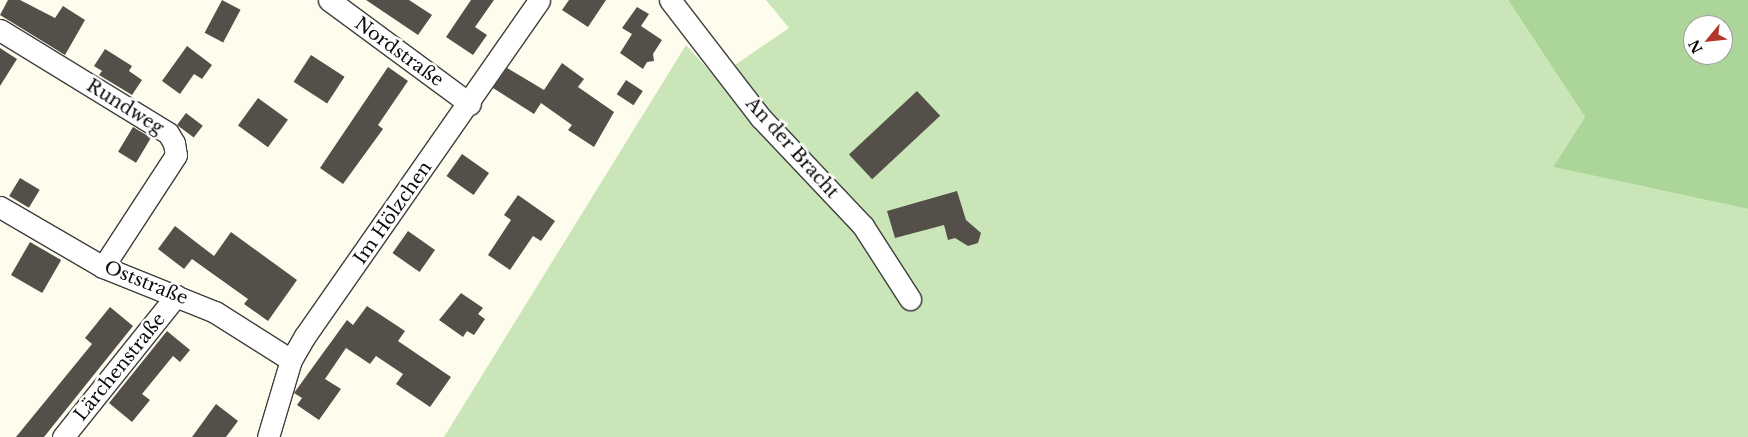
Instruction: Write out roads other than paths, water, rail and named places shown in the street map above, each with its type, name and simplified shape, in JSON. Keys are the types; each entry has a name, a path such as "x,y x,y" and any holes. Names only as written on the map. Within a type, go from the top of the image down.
{"street":[{"name":"Nordstraße","path":"329,0 470,104"},
{"name":"Im Hölzchen","path":"268,437 291,360 470,104 539,0"},
{"name":"An der Bracht","path":"670,0 761,118 863,226 910,299"},
{"name":"Rundweg","path":"0,30 168,133 174,143 176,155 103,267"},
{"name":"Oststraße","path":"0,206 103,267 215,312 291,360"},
{"name":"Lärchenstraße","path":"63,437 176,296"}]}
